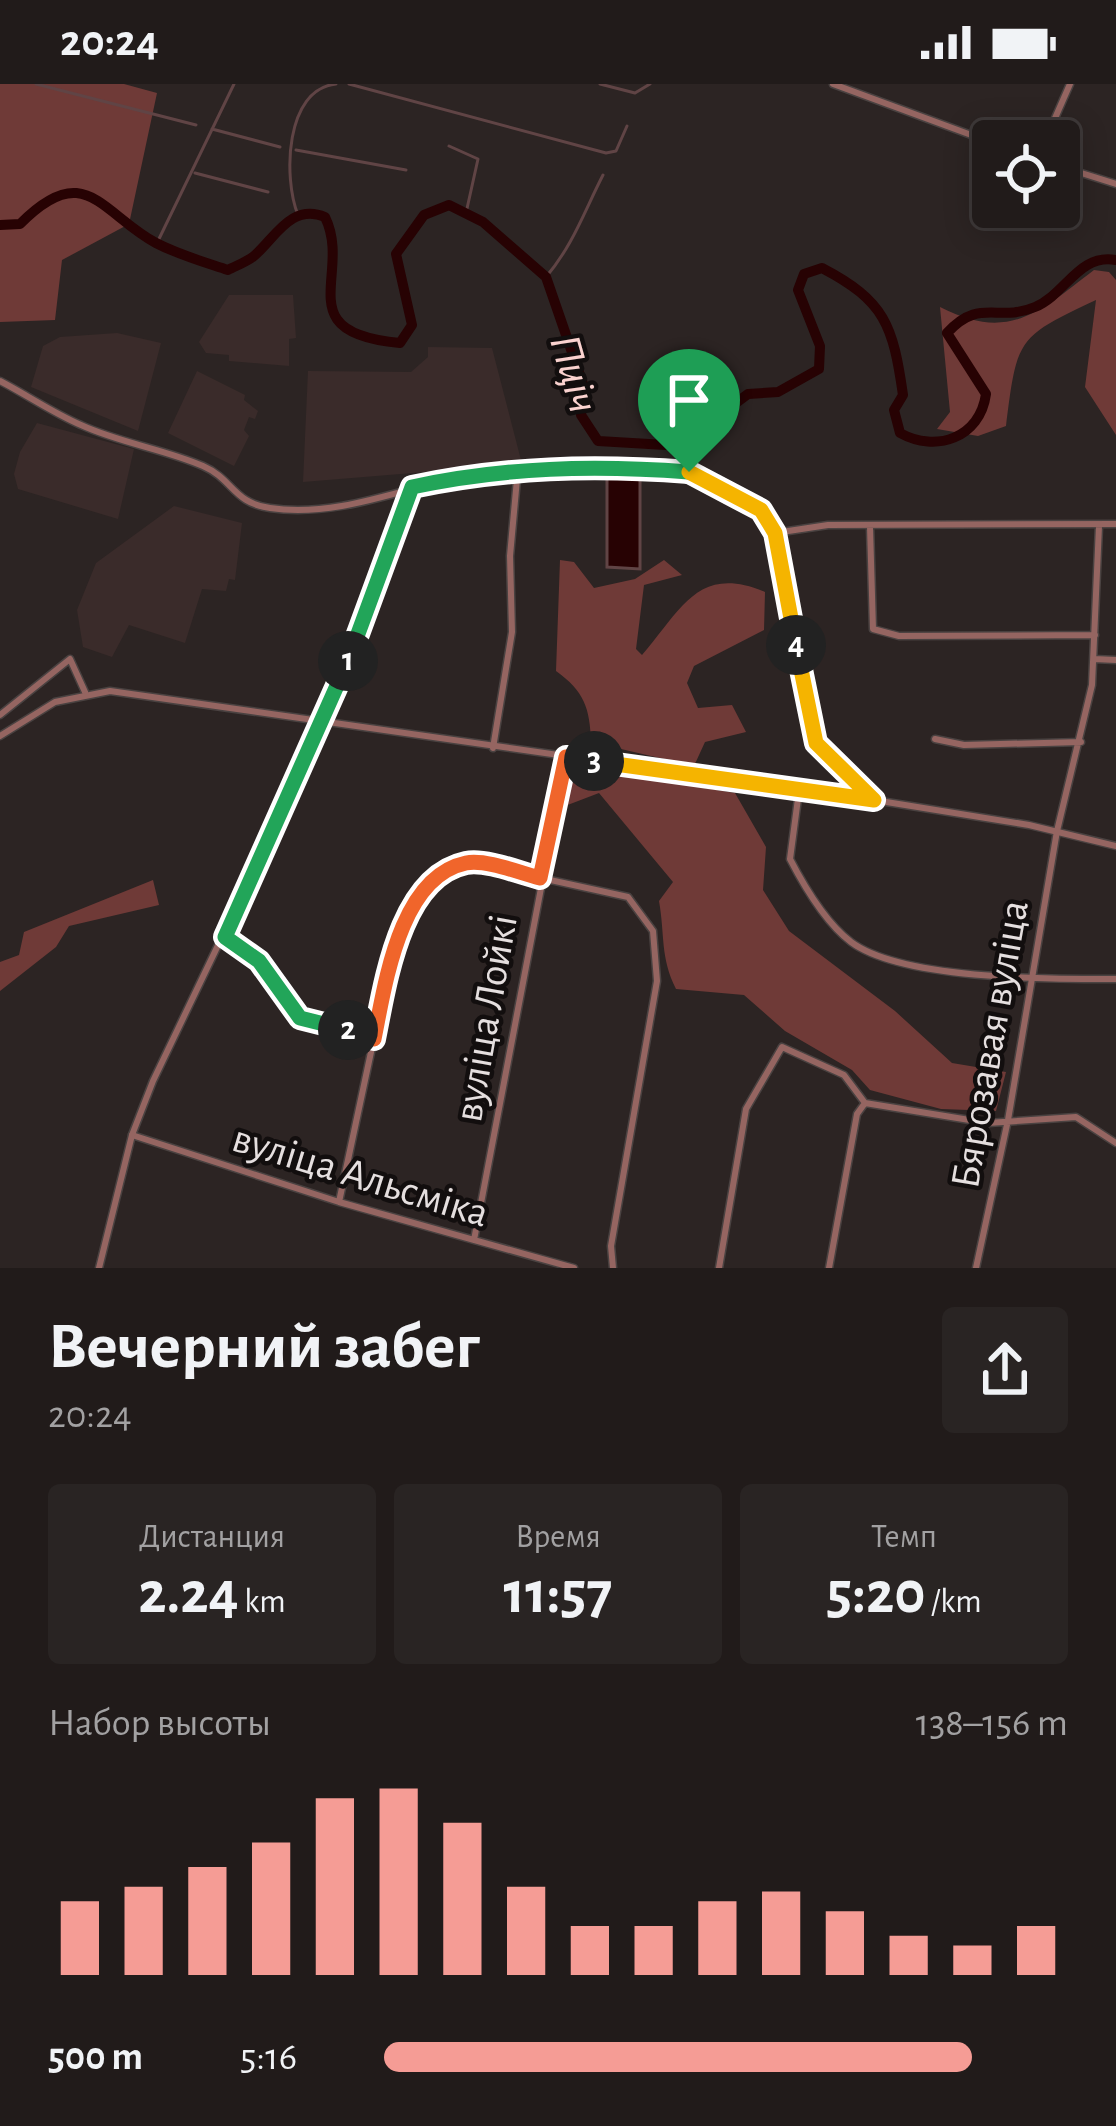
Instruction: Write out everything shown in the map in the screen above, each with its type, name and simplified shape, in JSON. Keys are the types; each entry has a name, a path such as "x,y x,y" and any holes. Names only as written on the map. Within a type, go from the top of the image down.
{"street":[{"path":"833,84 972,135"},
{"path":"1055,120 1070,84"},
{"path":"1080,173 1116,184"},
{"path":"0,381 82,426 203,466 244,502 273,508 309,512 412,487 518,469 600,466 689,472 761,510 775,533 810,729 826,758 874,800"},
{"path":"493,748 512,632 510,556 518,469"},
{"path":"99,1268 132,1136 325,722 412,487"},
{"path":"775,533 828,525 1116,524"},
{"name":"Бярозавая вуліца","path":"976,1268 1008,1120 1058,831 1081,742 1094,659 1099,526"},
{"path":"870,527 873,629 899,637 1095,635"},
{"path":"0,716 70,659 85,692"},
{"path":"1094,659 1116,660"},
{"path":"0,736 55,701 85,692 874,800 1058,831 1116,846"},
{"path":"934,739 964,745 1081,742"},
{"name":"вуліца Лойкі","path":"474,1240 566,757"},
{"path":"799,791 788,845 790,859 828,916 854,944 893,960 1031,980 1116,979"},
{"path":"339,1202 396,935 422,895 468,862 540,878"},
{"name":"вуліца Лойкі","path":"540,878 628,897 652,931 657,981 611,1246 613,1268"},
{"path":"225,937 259,961 300,1018 374,1039"},
{"path":"719,1268 746,1109 782,1047 844,1075 866,1103 988,1123 1076,1117 1116,1143"},
{"path":"830,1268 857,1114 866,1103"},
{"name":"вуліца Альсміка","path":"132,1136 339,1202 574,1268"}],"shaded area":[{"path":"0,84 124,84 157,93 129,224 62,260 55,320 0,322"},
{"path":"1094,270 1109,272 1116,280 1116,435 1085,387 1096,300 1050,323 1026,344 1018,357 1006,426 978,436 937,429 950,412 940,307 964,317 1005,322 1040,309"},
{"path":"229,295 293,295 296,338 289,339 289,366 229,361 229,355 206,353 199,342"},
{"path":"117,333 161,343 138,431 31,387 43,346 60,337"},
{"path":"428,347 492,348 522,464 303,482 308,371 411,372 428,357"},
{"path":"197,371 245,395 244,400 258,411 255,419 249,417 244,430 249,436 234,466 168,433"},
{"path":"37,423 134,449 118,519 18,489 14,474 20,452"},
{"path":"607,472 640,473 640,569 607,567"},
{"path":"174,506 242,523 235,580 229,579 226,591 202,589 185,643 129,625 112,657 83,647 77,610 96,563"},
{"path":"560,560 574,562 594,588 635,579 664,560 682,575 644,585 636,649 642,655 681,607 707,588 742,585 765,592 764,630 694,666 687,683 698,708 732,705 746,732 705,742 694,766 591,742 584,701 556,671"},
{"path":"573,766 735,793 766,847 763,890 789,931 895,1011 952,1063 1006,1072 996,1111 941,1109 870,1090 852,1070 785,1031 744,995 676,989 665,956 659,901 673,882 599,793 565,806"},
{"path":"153,880 159,905 69,926 56,947 0,991 0,962 19,955 24,932"}],"waterway":[{"path":"36,84 196,125"},
{"path":"157,243 234,84"},
{"path":"298,215 290,180 292,138 306,101 336,84"},
{"path":"349,84 606,153 616,151 627,126"},
{"path":"600,84 635,93 650,84"},
{"path":"212,129 280,147"},
{"path":"449,146 478,159 466,213"},
{"path":"296,150 406,170"},
{"path":"195,173 268,192"},
{"path":"546,277 571,240 603,175"},
{"name":"Пціч","path":"0,225 20,224 42,205 77,193 92,197 156,243 228,270 254,256 293,218 325,217 332,238 334,314 345,327 365,337 400,343 412,325 396,254 424,215 449,205 483,222 546,277 584,387 581,415 598,441 666,445 697,432 748,394 778,392 819,369 820,346 798,290 804,274 822,268 873,304 895,350 903,395 894,410 900,433 928,442 966,431 982,409 986,394 947,333 979,313 1035,307 1082,268 1103,259 1116,260"}],"route":[{"path":"600,466 689,472 761,510 775,533 810,729 826,758 874,800 566,757 540,878 468,862 447,872 422,895 396,935 374,1039 300,1018 259,961 225,937 325,722 412,487 495,470 600,466"}]}
